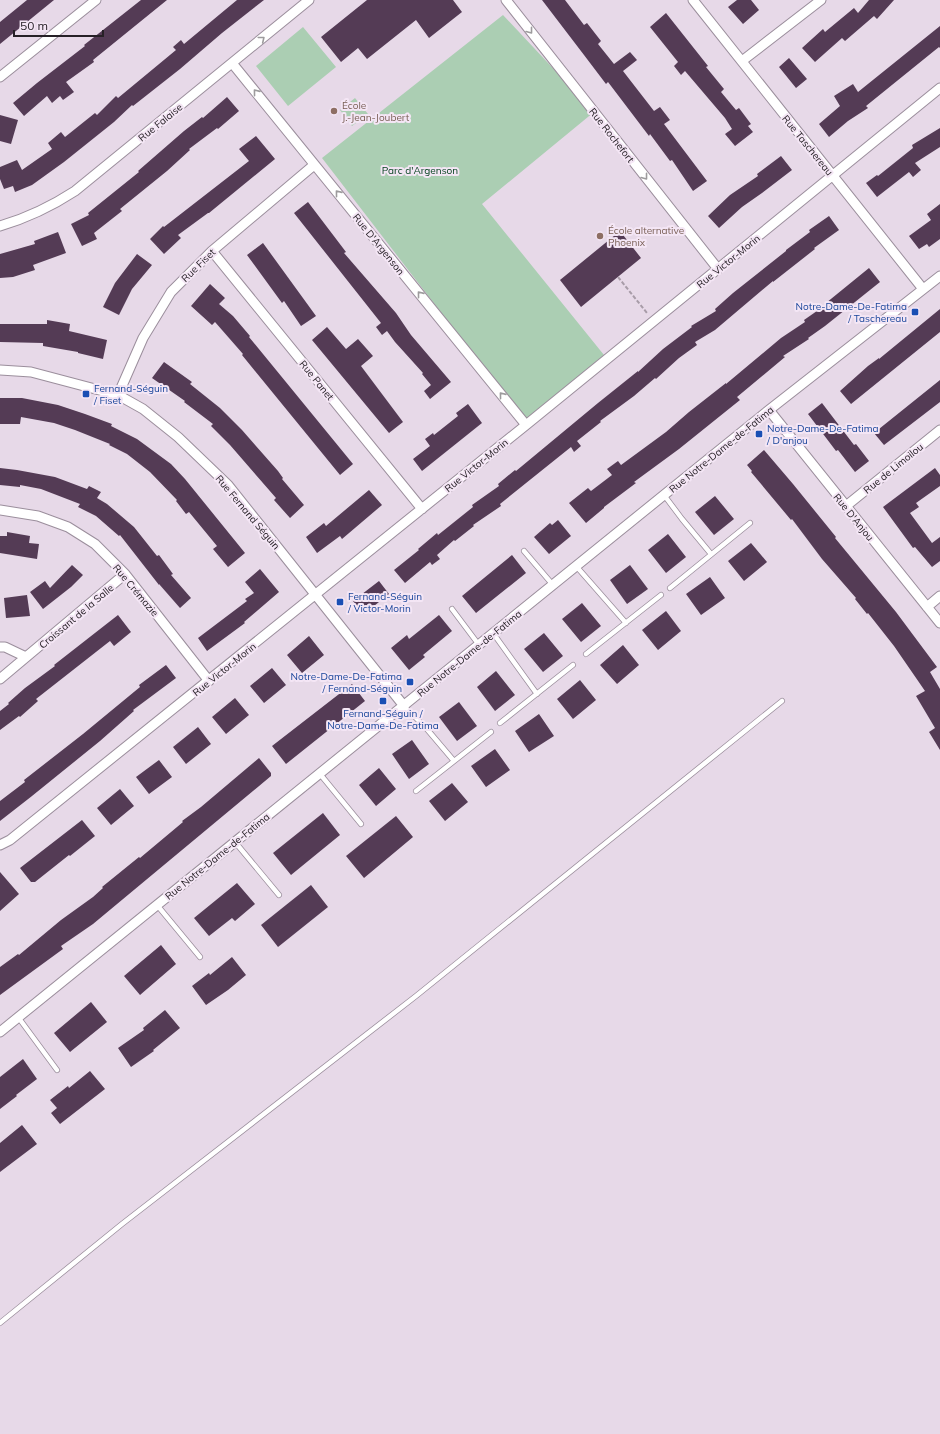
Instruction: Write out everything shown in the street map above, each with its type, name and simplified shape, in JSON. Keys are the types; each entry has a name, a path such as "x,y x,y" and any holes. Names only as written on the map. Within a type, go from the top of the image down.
{"street":[{"path":"0,77 96,0"},
{"name":"Rue Falaise","path":"0,226 38,212 75,191 309,0"},
{"name":"Rue Rochefort","path":"506,0 718,269"},
{"name":"Rue Taschereau","path":"693,0 923,289"},
{"path":"742,61 821,0"},
{"name":"Rue D'Argenson","path":"232,63 526,425"},
{"name":"Rue Victor-Morin","path":"0,849 654,322 940,88"},
{"name":"Rue Fiset","path":"118,395 143,338 171,292 212,251 314,164"},
{"name":"Rue Panet","path":"212,251 422,509"},
{"name":"Rue Notre-Dame-de-Fatima","path":"0,1032 769,410 940,276"},
{"name":"Rue Fernand Séguin","path":"0,370 31,372 118,395 143,409 178,438 228,485 404,706"},
{"name":"Rue D'Anjou","path":"769,410 940,623"},
{"name":"Rue de Limoilou","path":"846,506 940,430"},
{"name":"Rue Crémazie","path":"0,510 38,516 68,527 95,544 125,574 209,680"},
{"name":"Croissant de la Salle","path":"0,679 125,574"},
{"path":"927,607 940,596"},
{"path":"0,647 5,647 26,657"},
{"name":"Rue Victor-Morin","path":"0,845 10,840"}],"lane":[{"path":"664,495 712,554"},
{"path":"670,588 750,523"},
{"path":"524,551 553,585"},
{"path":"576,566 626,623"},
{"path":"586,654 661,595"},
{"path":"452,609 479,645"},
{"path":"493,634 537,694"},
{"path":"500,723 573,665"},
{"path":"0,1323 122,1224 416,996 782,701"},
{"path":"404,706 426,728 454,761"},
{"path":"416,791 491,732"},
{"path":"320,774 361,824"},
{"path":"235,842 279,895"},
{"path":"157,905 200,957"},
{"path":"18,1017 57,1070"}],"path":[{"path":"618,277 654,322"}],"green space":[{"name":"Parc d'Argenson","path":"503,15 594,112 482,204 604,355 526,423 322,158"},
{"path":"303,27 336,67 288,106 256,66"},
{"path":"355,98 368,114 352,126 340,110"}],"building":[{"path":"27,0 54,0 0,44 0,22"},
{"path":"141,0 167,0 93,60 94,62 66,82 74,92 63,100 60,96 52,103 47,96 24,116 13,103"},
{"path":"237,0 264,0 180,69 133,106 132,105 114,122 64,162 32,185 15,192 13,186 4,189 0,179 0,167 17,160 22,170 52,149 48,143 61,132 65,137 95,113 97,115 116,96 118,98 176,50 173,47 181,40 184,44"},
{"path":"367,0 453,0 462,12 429,38 416,20 367,59 358,48 341,62 321,37"},
{"path":"542,0 565,0 584,25 587,23 601,41 598,44 614,64 630,52 637,60 623,71 654,111 660,107 670,120 664,124 707,181 693,191 672,160 670,161 650,134 649,136 608,82 606,84"},
{"path":"737,0 751,0 759,10 743,24 728,7"},
{"path":"869,0 894,0 877,19 874,16 845,41 842,38 815,62 802,48 823,29 825,32 854,8 858,13"},
{"path":"666,13 708,66 706,67 724,89 721,92 736,110 739,108 751,124 748,126 753,132 735,146 725,134 732,129 725,118 685,71 681,75 674,66 678,62 650,27"},
{"path":"940,26 940,48 939,47 866,106 868,108 848,121 829,137 819,124 840,106 834,96 853,84 858,92"},
{"path":"789,58 807,79 796,88 779,67"},
{"path":"227,97 239,111 218,129 217,128 189,149 190,150 167,171 120,209 122,211 94,233 97,239 82,246 71,224 89,215 88,213 139,172 138,171 184,131 202,117 203,118"},
{"path":"0,115 18,120 11,144 0,141"},
{"path":"940,128 940,147 915,163 921,170 913,177 909,172 877,197 866,183 877,175 878,176 913,148 912,145"},
{"path":"256,136 275,159 209,213 178,235 181,238 164,254 150,239 163,226 164,227 249,161 239,149"},
{"path":"781,156 792,170 742,207 719,228 708,216 730,195 758,176 757,174"},
{"path":"308,202 346,252 344,253 396,313 411,335 451,382 430,399 424,391 431,385 422,374 423,373 387,331 382,335 376,327 381,323 294,213"},
{"path":"940,204 940,239 929,247 927,244 919,249 909,236 931,220 927,214"},
{"path":"829,216 839,230 773,281 715,330 695,342 697,345 679,358 656,379 655,378 634,396 600,421 601,422 577,441 581,446 574,452 571,447 500,504 501,506 473,525 474,526 455,541 454,540 437,555 440,559 432,565 430,562 405,583 394,570 437,533 438,535 473,507 472,505 499,486 498,484 515,470 516,471 638,372 663,349 692,327 691,326 716,311 715,309 733,293 810,232 809,230"},
{"path":"620,231 641,258 581,307 560,280"},
{"path":"58,232 66,253 33,265 35,270 13,277 0,278 0,254 35,244 34,241"},
{"path":"263,243 316,316 301,326 284,301 282,303 247,255"},
{"path":"137,254 152,265 132,289 119,315 103,307 115,283"},
{"path":"869,268 880,282 808,338 809,339 783,356 785,357 737,397 740,400 679,449 634,482 636,483 604,507 586,523 569,503 588,488 591,491 612,475 607,469 618,461 621,465 666,432 781,338 805,322 804,320 827,304 826,303"},
{"path":"210,284 225,298 219,304 233,316 250,336 249,337 353,464 340,475 242,355 243,354 215,322 212,325 191,306"},
{"path":"940,309 940,332 851,404 840,391 868,366 879,359"},
{"path":"47,320 70,324 69,331 107,340 103,359 78,352 43,346 43,343 0,342 0,324 47,324"},
{"path":"327,327 346,349 358,339 373,356 361,366 403,422 389,433 312,340"},
{"path":"164,362 192,382 190,384 220,408 242,430 278,471 283,478 282,479 304,505 290,518 274,500 276,498 230,445 211,426 213,424 184,402 185,401 152,378"},
{"path":"940,380 940,402 884,445 874,433"},
{"path":"0,398 22,398 58,405 112,424 111,426 137,439 171,464 245,553 228,567 213,549 217,546 189,512 186,514 176,501 177,500 150,472 127,454 109,445 110,444 54,423 21,417 20,424 0,424"},
{"path":"822,403 854,445 856,444 869,461 855,472 838,450 836,451 808,414"},
{"path":"468,404 482,423 422,471 413,459 430,446 425,439 433,433 434,435 458,416 456,413"},
{"path":"764,450 896,612 937,667 930,672 940,689 940,750 929,732 935,728 916,696 925,691 894,646 868,613 867,614 855,599 856,598 822,559 792,519 791,520 751,472 752,471 747,465"},
{"path":"0,468 55,477 87,489 89,486 101,492 97,498 107,504 134,527 157,556 159,555 173,574 171,575 191,598 180,608 159,585 120,535 119,536 96,516 78,507 80,504 41,489 20,485 20,487 0,485"},
{"path":"935,468 940,475 940,486 916,503 919,507 910,513 932,543 940,537 940,561 932,567 915,547 913,548 883,507"},
{"path":"369,490 382,505 342,539 340,536 317,553 306,537 324,523 326,526"},
{"path":"715,496 734,519 714,535 695,512"},
{"path":"558,520 571,536 549,554 534,537 550,523 552,525"},
{"path":"7,532 30,536 29,543 39,544 37,559 0,553 0,536 7,536"},
{"path":"668,534 686,557 666,573 648,550"},
{"path":"751,543 767,562 744,581 728,561"},
{"path":"512,555 526,573 476,613 462,596"},
{"path":"72,565 83,575 71,587 43,609 30,592 45,581 50,588"},
{"path":"630,565 648,589 627,604 610,580"},
{"path":"260,569 279,592 244,622 245,623 207,651 198,638 247,601 245,599 254,593 245,582"},
{"path":"710,577 725,598 701,615 686,594"},
{"path":"379,581 389,594 364,614 353,601"},
{"path":"27,595 30,616 6,618 4,598"},
{"path":"582,603 601,626 581,642 562,619"},
{"path":"666,611 681,631 658,650 642,630"},
{"path":"118,615 131,632 114,646 110,641 36,699 38,701 20,717 19,716 0,730 0,711 9,704 8,703"},
{"path":"439,615 452,631 423,655 425,657 409,670 391,648 407,635 409,639"},
{"path":"544,633 563,656 543,672 524,649"},
{"path":"309,636 324,655 302,673 287,655"},
{"path":"623,645 639,665 617,684 600,665"},
{"path":"166,665 176,678 133,710 134,711 100,741 0,821 0,801 140,687 139,685"},
{"path":"272,668 286,685 264,703 250,686"},
{"path":"496,671 515,695 495,711 477,687"},
{"path":"580,680 596,700 573,719 557,699"},
{"path":"352,684 365,701 286,764 272,746"},
{"path":"235,698 249,715 226,734 212,717"},
{"path":"459,702 477,726 457,741 439,717"},
{"path":"539,714 554,736 529,752 515,731"},
{"path":"198,727 211,744 186,764 173,747"},
{"path":"412,740 429,764 409,779 392,754"},
{"path":"495,749 510,770 486,787 471,766"},
{"path":"259,758 271,773 271,776 93,924 61,946 63,949 0,995 0,967 18,954 19,955 61,920 93,897 103,888 102,887 139,857 140,858 183,822 182,821"},
{"path":"159,760 172,777 149,794 136,777"},
{"path":"379,768 396,789 376,806 359,785"},
{"path":"452,783 468,802 445,821 429,801"},
{"path":"120,789 134,806 111,825 97,808"},
{"path":"323,813 340,835 291,875 273,853"},
{"path":"396,816 413,837 364,878 346,856"},
{"path":"82,820 95,836 35,882 31,882 20,868"},
{"path":"0,872 19,894 0,911"},
{"path":"237,883 255,904 235,921 232,918 209,936 194,918"},
{"path":"311,885 328,907 278,947 261,925"},
{"path":"161,945 176,964 140,995 124,976"},
{"path":"232,957 246,975 206,1005 192,986 209,973 210,975"},
{"path":"91,1002 107,1022 70,1052 54,1033"},
{"path":"165,1010 180,1028 153,1050 154,1051 131,1067 118,1048 144,1030 143,1028"},
{"path":"23,1059 37,1079 0,1109 0,1077"},
{"path":"90,1071 105,1089 60,1124 51,1113 57,1108 50,1100 68,1086 69,1088"},
{"path":"22,1125 37,1144 0,1172 0,1143"}],"place":[{"name":"École J.-Jean-Joubert","path":"334,111"},
{"name":"École alternative Phoenix","path":"600,236"},
{"name":"Notre-Dame-De-Fatima / Taschereau","path":"915,312"},
{"name":"Fernand-Séguin / Fiset","path":"86,394"},
{"name":"Notre-Dame-De-Fatima / D'anjou","path":"759,434"},
{"name":"Fernand-Séguin / Victor-Morin","path":"340,602"},
{"name":"Notre-Dame-De-Fatima / Fernand-Séguin","path":"410,682"},
{"name":"Fernand-Séguin / Notre-Dame-De-Fatima","path":"383,701"}]}
